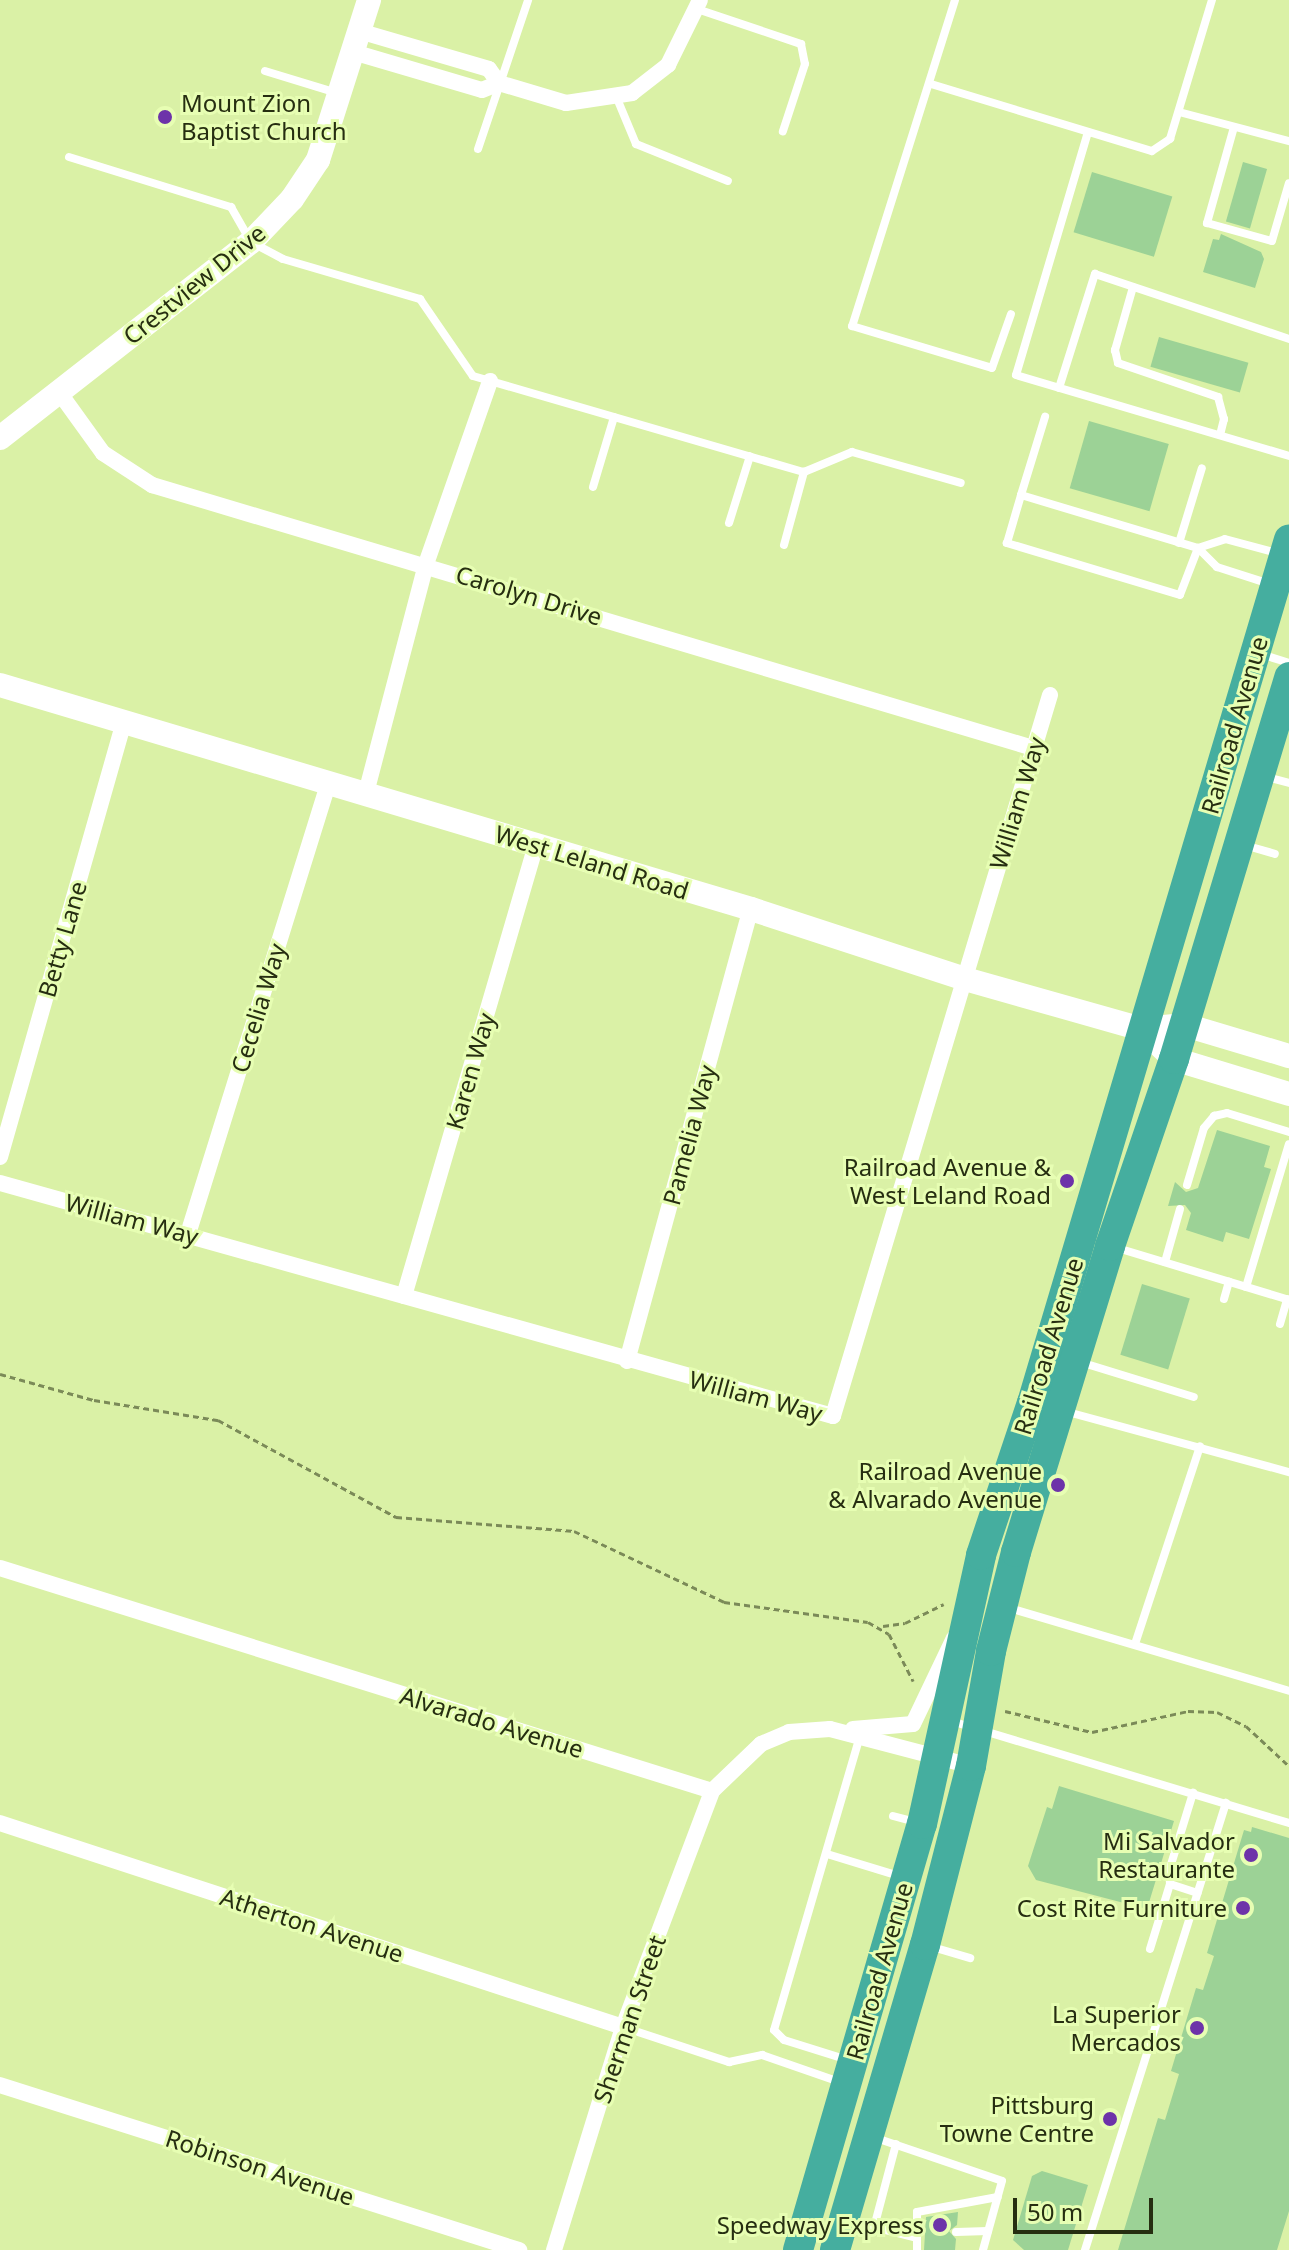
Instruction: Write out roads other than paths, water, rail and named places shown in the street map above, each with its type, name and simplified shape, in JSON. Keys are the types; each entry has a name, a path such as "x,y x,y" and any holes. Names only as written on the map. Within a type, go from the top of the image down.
{"highway":[{"name":"Railroad Avenue","path":"798,2250 922,1824 937,1758 935,1712 955,1612 1045,1406 1075,1360 1185,1025 1240,844 1242,769 1255,653 1287,547"},
{"name":"Railroad Avenue","path":"835,2250 882,2140 925,1945 971,1766 1045,1406 1142,1029 1242,769 1289,677"}],"main road":[{"name":"Crestview Drive","path":"0,438 251,242 292,199 318,160 369,0"},
{"name":"West Leland Road","path":"0,685 751,909 965,979 1142,1029 1185,1025"},
{"path":"1185,1025 1289,1056"},
{"path":"1142,1029 1174,1059 1289,1094"}],"street":[{"path":"356,42 427,51 489,69 499,83 566,103 632,93 668,65 699,5"},
{"path":"356,42 422,72 482,90 499,83"},
{"path":"366,793 426,564 490,381"},
{"name":"Carolyn Drive","path":"59,392 103,453 152,485 426,564 1033,748"},
{"name":"William Way","path":"0,1183 627,1361 833,1416 1050,695"},
{"name":"Betty Lane","path":"0,1157 124,722"},
{"name":"Cecelia Way","path":"188,1234 329,782"},
{"name":"Karen Way","path":"404,1296 536,845"},
{"name":"Pamelia Way","path":"627,1361 751,909"},
{"name":"Alvarado Avenue","path":"0,1568 712,1791"},
{"path":"712,1791 761,1744 789,1732 901,1729 935,1712"},
{"path":"830,1729 971,1766"},
{"name":"Sherman Street","path":"554,2250 623,2027 712,1791"},
{"name":"Atherton Avenue","path":"0,1823 623,2027"},
{"name":"Robinson Avenue","path":"0,2085 519,2250"}],"lane":[{"path":"478,149 528,0"},
{"path":"955,0 931,84 852,326 992,368 1011,314"},
{"path":"931,84 1152,151 1170,139 1212,0"},
{"path":"699,5 801,44 805,64 783,131"},
{"path":"422,72 427,51"},
{"path":"265,71 340,94"},
{"path":"616,96 636,144 728,181"},
{"path":"1179,112 1289,141"},
{"path":"1234,127 1207,223 1272,241 1289,183"},
{"path":"1088,132 1016,375 1289,456"},
{"path":"69,157 231,207 251,242 283,259 420,299 473,376 804,472 852,452 961,483"},
{"path":"1059,388 1095,274 1289,339"},
{"path":"1133,287 1115,350 1118,363 1218,397 1224,419 1220,435"},
{"path":"593,487 614,417"},
{"path":"1045,417 1007,543 1180,595 1198,548"},
{"path":"729,523 750,456"},
{"path":"1179,543 1202,468"},
{"path":"784,545 804,472"},
{"path":"1021,495 1198,548 1217,567 1275,586"},
{"path":"1198,548 1225,539 1287,547"},
{"path":"1255,653 1289,663"},
{"path":"1242,769 1289,783"},
{"path":"1240,844 1275,854"},
{"path":"1187,1185 1206,1124 1214,1116 1227,1113 1289,1132"},
{"path":"1246,1287 1289,1144"},
{"path":"1165,1262 1180,1209"},
{"path":"1110,1246 1288,1300 1280,1324"},
{"path":"1224,1299 1229,1282"},
{"path":"1075,1360 1194,1397"},
{"path":"1045,1406 1289,1472"},
{"path":"1135,1644 1200,1446"},
{"path":"1002,1606 1289,1691"},
{"path":"935,1712 979,1721 1289,1823"},
{"path":"850,2073 784,2040 774,2030 860,1736"},
{"path":"1150,1949 1170,1884 1169,1871 1193,1793"},
{"path":"1085,2250 1226,1803"},
{"path":"893,1816 922,1824"},
{"path":"827,1854 906,1878"},
{"path":"1170,1884 1198,1893"},
{"path":"925,1945 970,1958"},
{"path":"623,2027 729,2062 762,2055 850,2073"},
{"path":"919,2234 874,2227 882,2140 1002,2181 983,2250"},
{"path":"917,2250 917,2212 998,2197"},
{"path":"956,2232 988,2231"}],"place":[{"name":"Mount Zion Baptist Church","path":"165,117"},
{"name":"Railroad Avenue & West Leland Road","path":"1067,1181"},
{"name":"Railroad Avenue & Alvarado Avenue","path":"1058,1485"},
{"name":"Mi Salvador Restaurante","path":"1251,1855"},
{"name":"Cost Rite Furniture","path":"1243,1908"},
{"name":"La Superior Mercados","path":"1197,2028"},
{"name":"Pittsburg Towne Centre","path":"1110,2119"},
{"name":"Speedway Express","path":"940,2225"}]}
